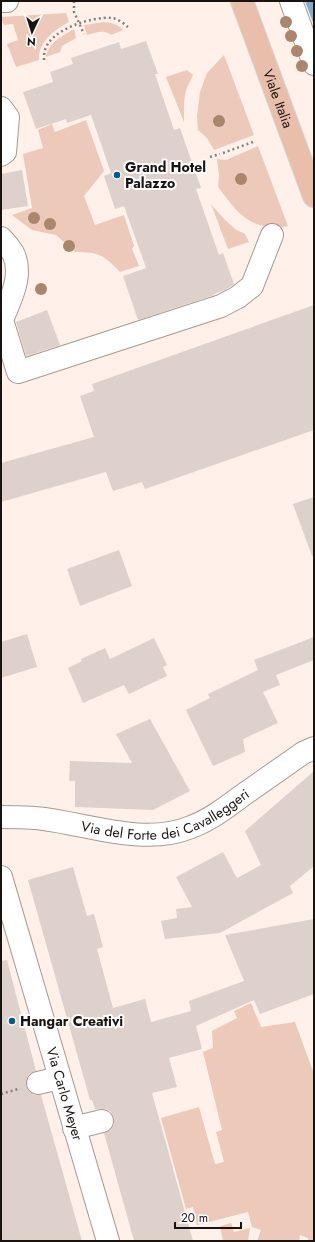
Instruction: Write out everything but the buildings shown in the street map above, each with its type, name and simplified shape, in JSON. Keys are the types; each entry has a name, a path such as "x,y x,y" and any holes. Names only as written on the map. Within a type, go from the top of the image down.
{"main road":[{"name":"Viale Italia","path":"242,1 314,196"}],"street":[{"path":"1,1 7,1"},
{"path":"291,1 314,64"},
{"path":"1,108 8,118 5,152 1,155"},
{"path":"1,238 13,253 17,269 15,288 2,320 18,372 221,306 238,297 252,286 272,235"},
{"name":"Via del Forte dei Cavalleggeri","path":"1,817 43,819 113,832 151,834 180,831 222,811 303,753 314,748"},
{"name":"Via Carlo Meyer","path":"1,877 108,1241"},
{"path":"38,1084 59,1078"},
{"path":"74,1128 102,1121"}],"path":[{"path":"74,1 74,12 84,34"},
{"path":"44,60 45,49 52,39 65,29 79,23 112,18 120,21 128,27"},
{"path":"210,157 252,142"}],"shaded area":[{"path":"66,13 69,22 48,37 44,42 39,54 39,60 16,67 7,44 18,40 13,24 4,25 1,17"},
{"path":"104,22 115,24 123,30 111,35 102,32 87,35 84,25"},
{"path":"74,29 76,38 62,46 60,52 46,57 47,52 60,37"},
{"path":"224,55 254,135 214,150 207,138 198,130 197,116 200,92 207,73"},
{"path":"187,70 193,75 186,90 184,102 184,122 166,77"},
{"path":"86,120 104,171 84,196 95,225 124,215 134,246 132,249 139,266 120,272 105,258 96,254 75,252 56,235 32,230 12,215 32,208 23,154 43,148 38,130 52,124 55,132"},
{"path":"258,146 288,226 273,227 253,223 234,207 218,187 219,175 217,159 226,160"},
{"path":"211,204 235,229 245,234 249,242 228,249"},
{"path":"251,1003 261,1027 295,1022 314,1074 314,1241 308,1241 308,1238 300,1235 299,1241 257,1241 261,1230 252,1227 248,1212 197,1225 193,1207 186,1209 161,1118 199,1107 215,1164 224,1162 216,1132 222,1130 203,1052 213,1048 212,1031 237,1018 234,1011"},
{"path":"231,1223 234,1232 250,1228 248,1241 223,1241 220,1226"}],"water":[{"path":"305,1 314,1 314,25"}],"place":[{"name":"Grand Hotel Palazzo","path":"117,175"},
{"name":"Hangar Creativi","path":"12,1021"}]}
